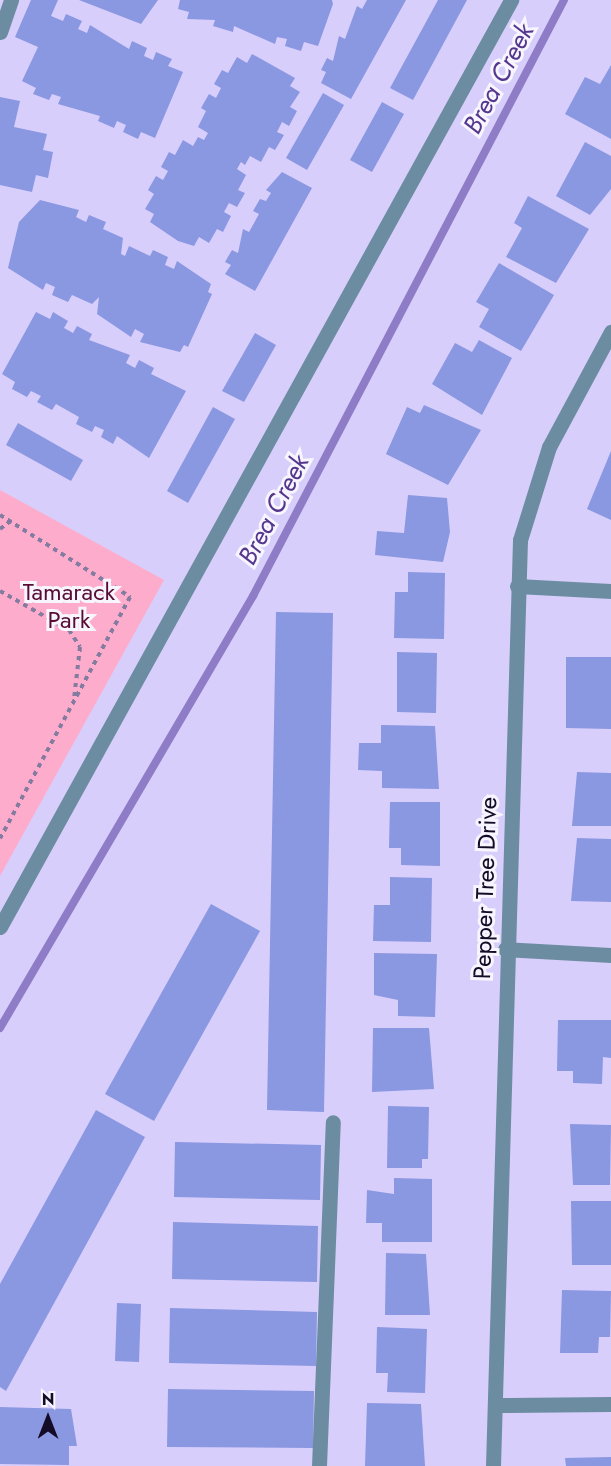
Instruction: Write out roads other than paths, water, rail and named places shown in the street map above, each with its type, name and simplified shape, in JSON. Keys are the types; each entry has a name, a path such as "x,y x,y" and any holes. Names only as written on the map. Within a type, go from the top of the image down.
{"street":[{"path":"0,32 11,0"},
{"path":"0,927 511,0"},
{"name":"Pepper Tree Drive","path":"493,1466 506,949 520,540 533,490 549,447 611,332"},
{"path":"517,586 611,591"},
{"path":"506,949 611,955"},
{"path":"319,1466 333,1122"},
{"path":"496,1405 611,1404"}],"waterway":[{"name":"Brea Creek","path":"0,1028 253,596 564,0"}],"park label":[{"name":"Tamarack Park","path":"69,606"}]}
